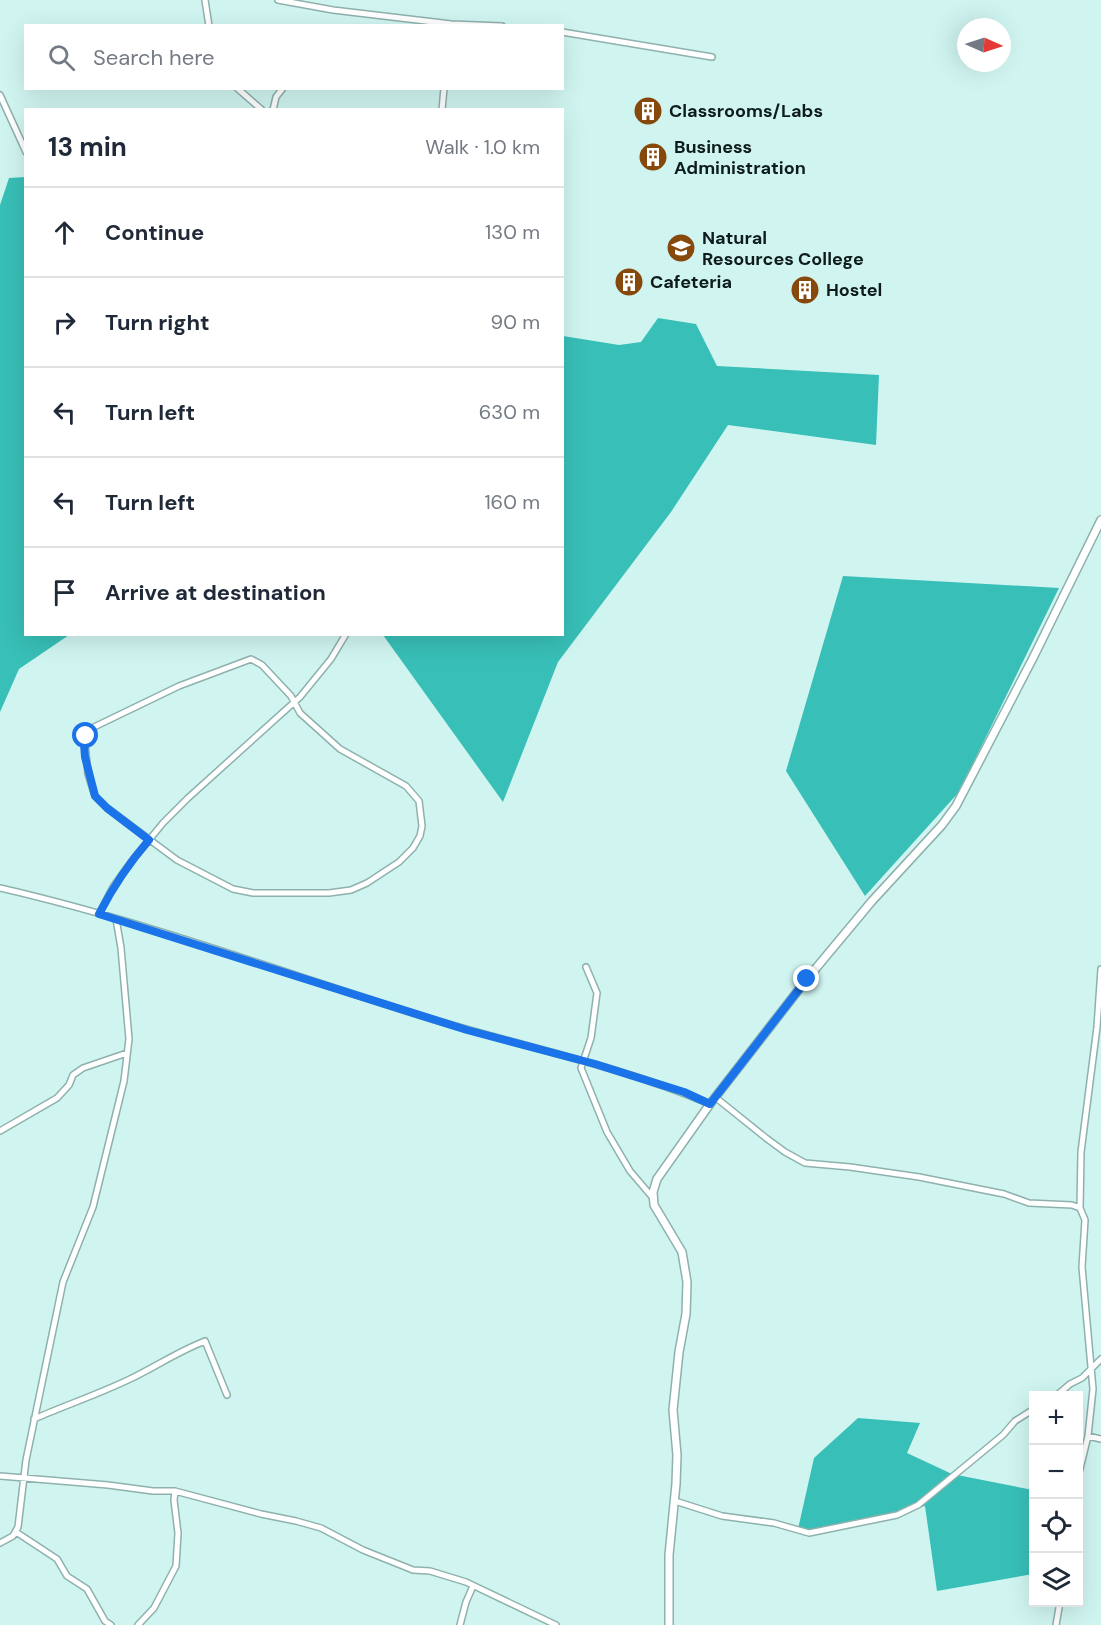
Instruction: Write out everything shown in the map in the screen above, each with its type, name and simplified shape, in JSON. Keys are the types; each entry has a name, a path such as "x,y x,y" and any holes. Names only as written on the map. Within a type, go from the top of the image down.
{"street":[{"path":"205,0 209,24"},
{"path":"278,0 333,10 444,24"},
{"path":"564,32 712,57"},
{"path":"239,90 260,108"},
{"path":"273,108 276,97 281,90"},
{"path":"442,108 444,90"},
{"path":"0,95 24,148"},
{"path":"669,1625 669,1555 677,1455 673,1410 680,1343 686,1314 687,1282 682,1252 654,1205 657,1179 715,1097 814,969 872,901 942,825 956,806 1101,520"},
{"path":"99,914 113,887 149,840 188,798 294,702 316,678 345,636"},
{"path":"251,659 262,665 294,702 300,713 340,749 406,786 419,801 422,815 420,836 413,848 399,862 367,883 351,890 329,893 253,894 233,888 177,860 107,808 95,796 88,774 84,744 92,728 179,686 251,659"},
{"path":"0,888 116,919 467,1030 582,1060 684,1092 710,1104"},
{"path":"0,1543 16,1532 20,1521 24,1478 34,1419 63,1282 93,1207 124,1081 129,1039 116,919"},
{"path":"586,967 597,993 591,1038 581,1068 607,1132 630,1171 653,1198"},
{"path":"1083,1456 1088,1436 1092,1369 1082,1267 1085,1220 1080,1208 1081,1152 1097,1027 1101,969"},
{"path":"0,1131 57,1098 69,1085 74,1075 83,1068 127,1053"},
{"path":"715,1097 785,1152 805,1162 918,1177 1004,1194 1029,1203 1072,1205 1080,1208"},
{"path":"34,1419 128,1380 162,1363 185,1348 205,1341 227,1395"},
{"path":"1061,1391 1082,1378 1101,1359"},
{"path":"1092,1379 1101,1387"},
{"path":"675,1501 722,1516 774,1523 809,1533 897,1515 918,1506 1003,1436 1015,1421 1029,1412"},
{"path":"1088,1436 1101,1439"},
{"path":"0,1476 153,1491 176,1491 321,1528 363,1550 413,1570 430,1571 473,1586 556,1625"},
{"path":"138,1625 154,1608 176,1566 178,1533 174,1500 176,1491"},
{"path":"16,1532 57,1558 67,1576 87,1589 105,1621 111,1625"},
{"path":"460,1625 473,1586"},
{"path":"1056,1625 1059,1607"}],"shaded area":[{"path":"24,177 24,636 68,636 19,669 0,712 0,205 9,178"},
{"path":"658,318 696,324 717,366 879,375 876,445 728,425 671,512 558,662 503,802 384,636 564,636 564,336 619,345 641,342"},
{"path":"843,576 1059,588 959,792 865,896 786,771"},
{"path":"858,1418 920,1423 907,1453 952,1474 1029,1489 1029,1575 937,1591 925,1506 838,1529 798,1529 814,1458"}],"place":[{"name":"Classrooms/Labs","path":"648,111"},
{"name":"Business Administration","path":"653,157"},
{"name":"Natural Resources College","path":"681,248"},
{"name":"Cafeteria","path":"629,282"},
{"name":"Hostel","path":"805,290"}],"route":[{"path":"86,736 85,757 95,796 149,840 113,887 99,914 467,1030 595,1064 684,1092 710,1104 807,979"}]}
